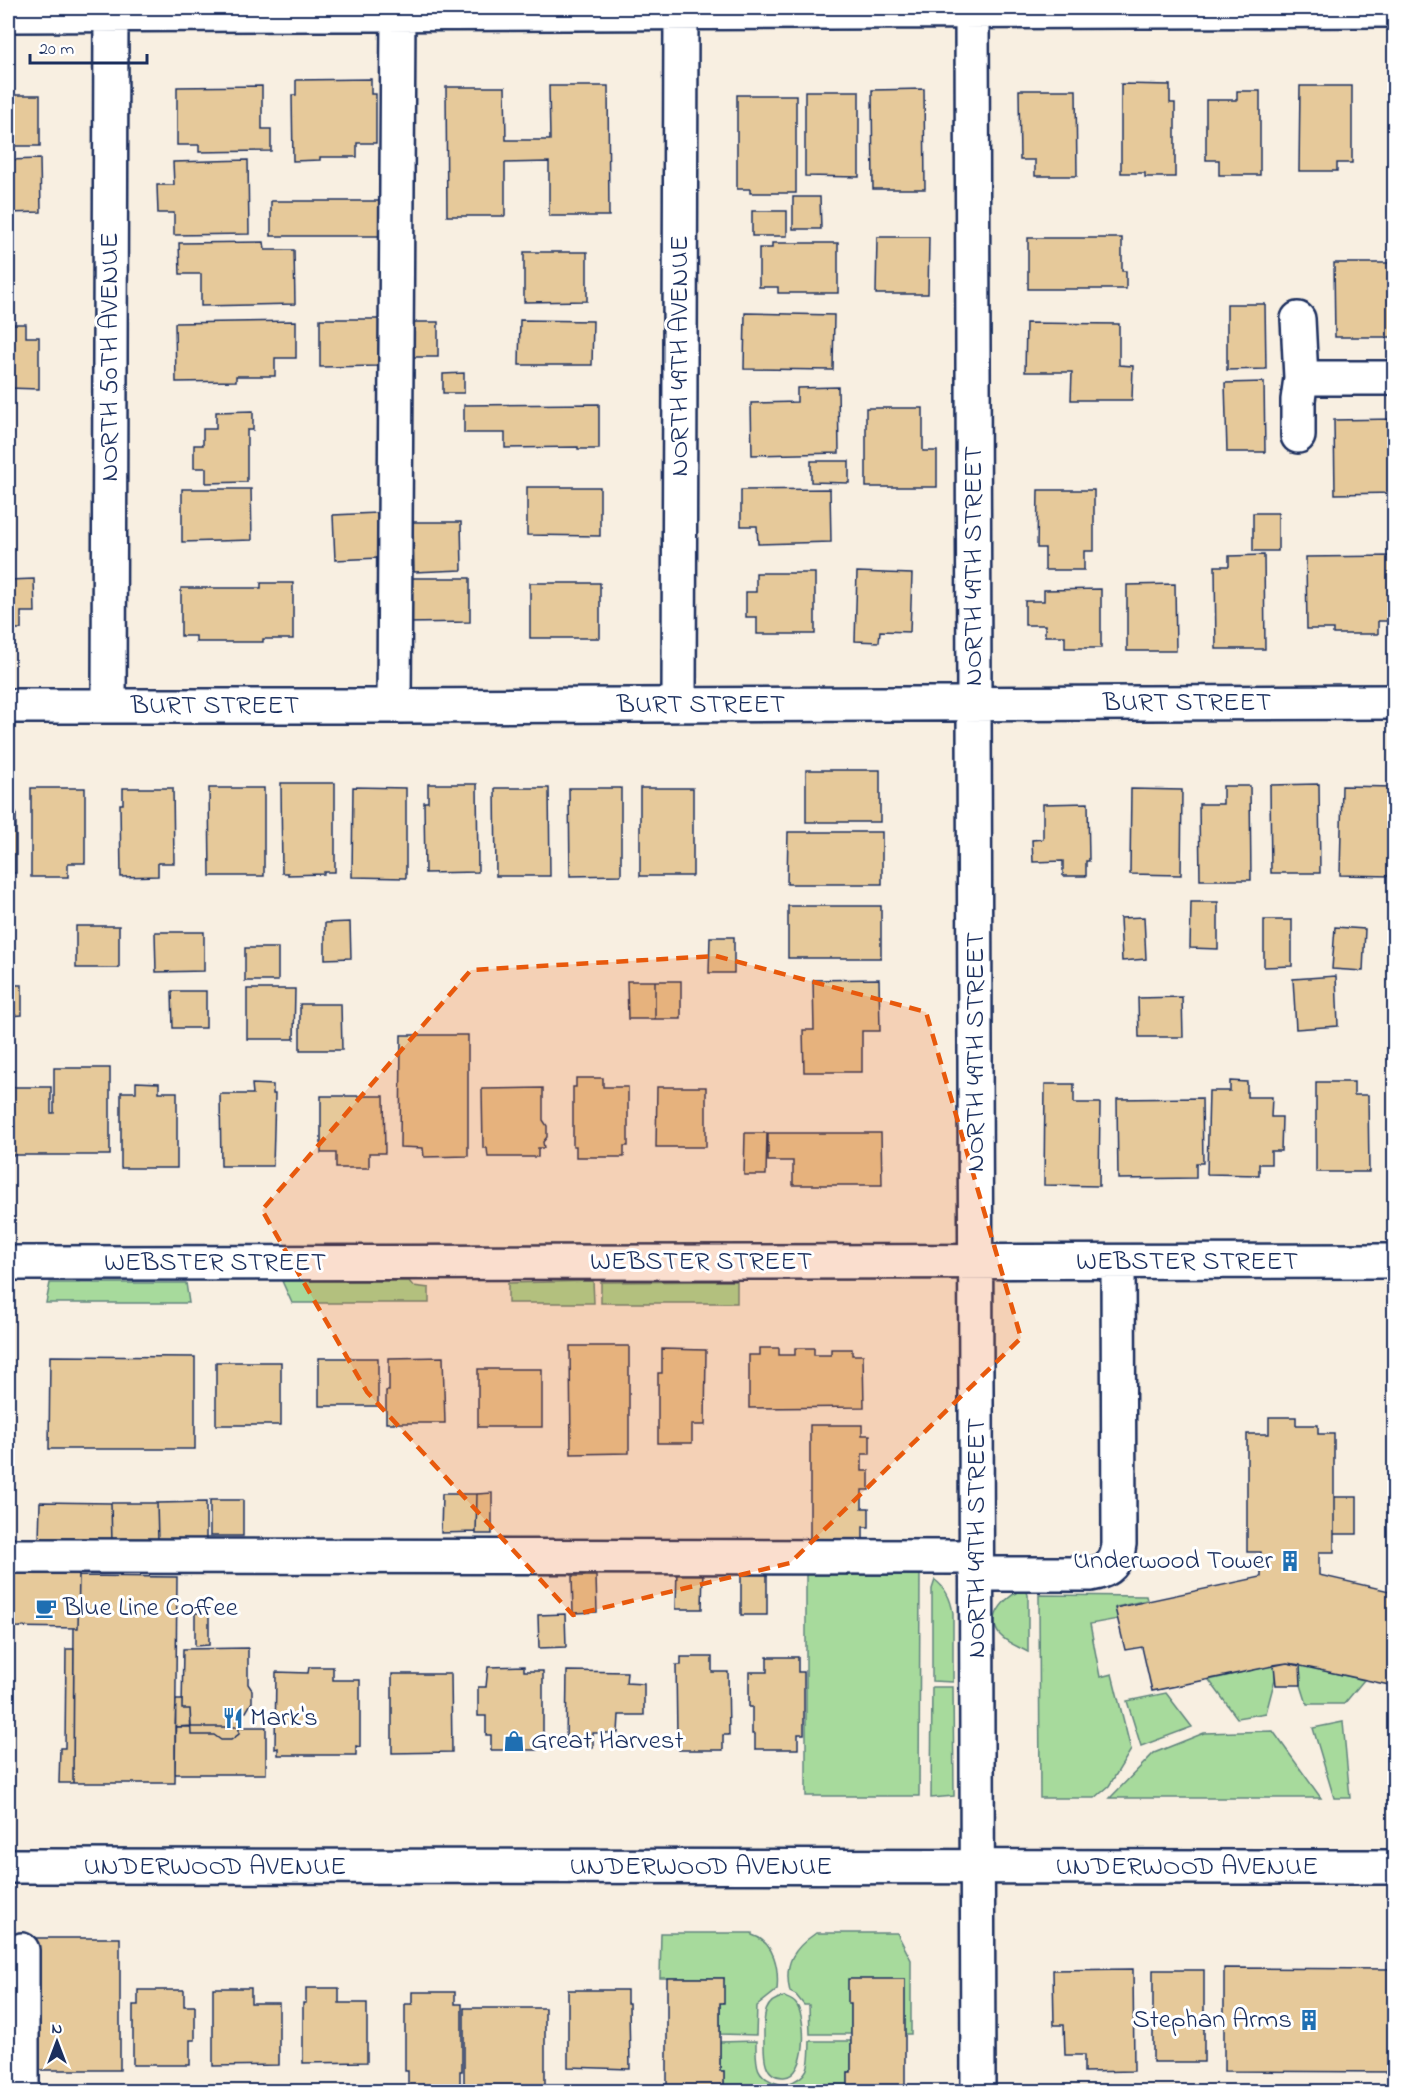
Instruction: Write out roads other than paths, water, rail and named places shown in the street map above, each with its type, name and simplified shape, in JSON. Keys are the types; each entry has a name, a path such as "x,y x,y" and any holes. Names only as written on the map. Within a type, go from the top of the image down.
{"street":[{"name":"NORTH 49TH AVENUE","path":"679,705 681,9"},
{"path":"394,706 398,10"},
{"path":"8,15 111,11 1395,10"},
{"name":"NORTH 50TH AVENUE","path":"109,706 111,11"},
{"name":"NORTH 49TH STREET","path":"972,12 978,2091"},
{"path":"1298,319 1301,378 1298,400 1298,436"},
{"path":"1301,378 1395,378"},
{"name":"BURT STREET","path":"8,706 1395,702"},
{"name":"WEBSTER STREET","path":"8,1263 1395,1261"},
{"path":"8,1556 976,1566 1091,1574 1108,1569 1117,1559 1119,1544 1118,1262"},
{"name":"UNDERWOOD AVENUE","path":"8,1866 1395,1867"},
{"path":"22,1950 22,2091"}],"place":[{"name":"Underwood Tower","path":"1290,1561"},
{"name":"Blue Line Coffee","path":"46,1608"},
{"name":"Mark's","path":"233,1718"},
{"name":"Great Harvest","path":"514,1741"},
{"name":"Stephan Arms","path":"1309,2020"}]}
